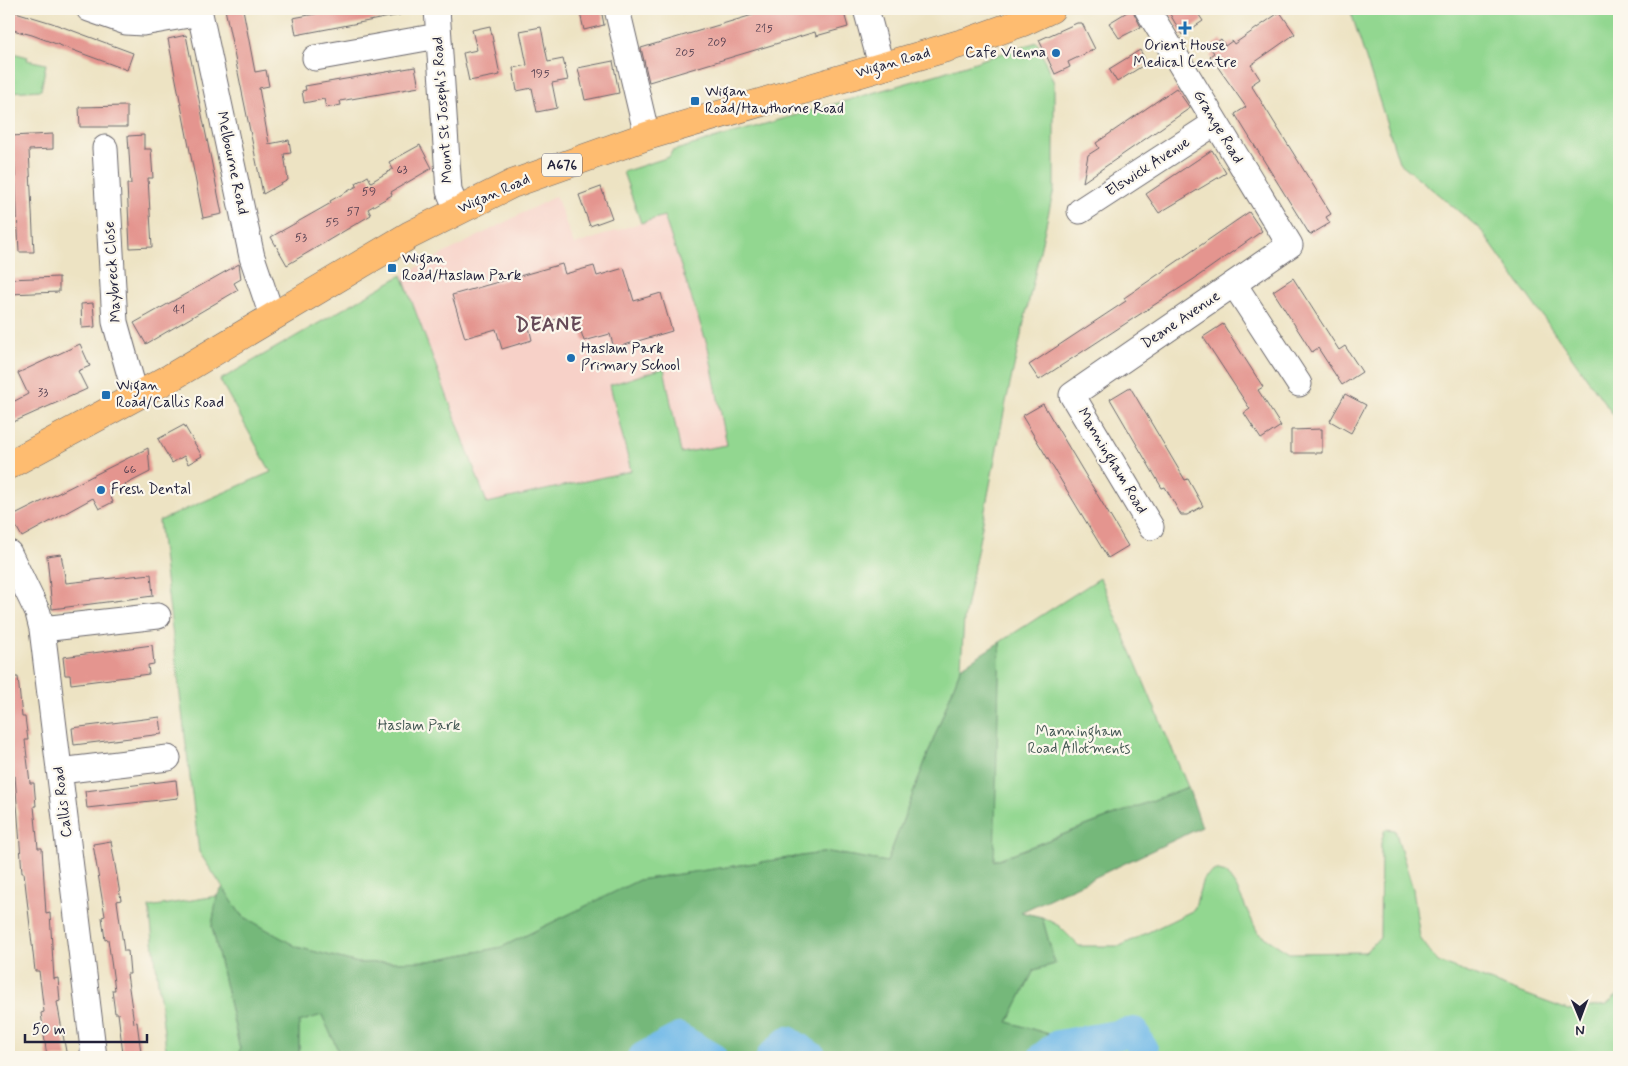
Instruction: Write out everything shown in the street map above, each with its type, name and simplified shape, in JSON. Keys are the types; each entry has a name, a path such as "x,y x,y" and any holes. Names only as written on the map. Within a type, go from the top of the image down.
{"main road":[{"name":"Wigan Road","path":"9,465 136,397 272,316 457,210 512,184 647,136 881,65 974,40 1051,9"}],"street":[{"path":"89,9 126,22 143,23 200,11"},
{"name":"Mount St Joseph's Road","path":"437,9 449,190 457,210"},
{"path":"617,9 647,136"},
{"path":"866,9 881,65"},
{"name":"Grange Road","path":"1147,9 1290,246"},
{"name":"Melbourne Road","path":"200,11 252,257 272,316"},
{"path":"315,58 438,36"},
{"name":"Elswick Avenue","path":"1080,211 1215,123"},
{"name":"Maybreck Close","path":"105,148 115,173 115,322 136,397"},
{"name":"Deane Avenue","path":"1072,394 1290,246"},
{"path":"1234,284 1299,384"},
{"name":"Manningham Road","path":"1072,394 1152,527"},
{"name":"Callis Road","path":"9,553 38,613 42,629 94,1057"},
{"path":"42,629 158,616"},
{"path":"60,771 168,758"}],"shaded area":[{"name":"Haslam Park Primary School","path":"556,196 574,245 664,215 708,347 727,445 681,453 664,369 610,385 631,471 487,503 402,275"}],"green space":[{"path":"1350,9 1619,9 1619,423 1480,229 1399,162"},
{"name":"Haslam Park","path":"1037,42 1054,83 1054,189 1006,402 964,619 961,667 887,862 829,852 639,880 502,947 430,961 358,963 297,947 241,915 199,852 159,521 271,472 220,380 402,275 487,503 631,471 610,385 664,368 681,453 727,445 708,347 664,216 641,223 623,172 669,157 672,151 938,74"},
{"path":"9,52 28,57 27,60 46,64 41,90 9,92"},
{"name":"Manningham Road Allotments","path":"1100,578 1188,787 993,861 1000,642"},
{"path":"1000,642 994,861 1188,787 1202,827 1021,912 1042,917 1055,964 1034,970 1008,1022 1049,1034 1049,1057 341,1057 322,1015 299,1022 299,1057 237,1057 240,1049 212,926 217,896 223,887 241,915 297,947 358,963 429,961 502,947 639,880 829,852 887,862 961,667"},
{"path":"1385,829 1395,830 1413,889 1420,938 1438,962 1568,1010 1606,1005 1619,994 1619,1057 1049,1057 1049,1034 1008,1022 1034,970 1055,964 1042,917 1059,926 1079,946 1120,946 1194,910 1203,879 1215,870 1226,873 1236,887 1258,933 1289,953 1365,952 1380,938 1381,843"},
{"path":"217,896 212,926 240,1050 237,1057 167,1057 149,907"},
{"path":"322,1015 341,1057 299,1057 299,1022"}],"building":[{"path":"225,9 243,9 255,72 266,70 269,86 259,88 269,144 289,140 291,153 284,154 288,180 263,194"},
{"path":"342,9 399,9 400,15 296,35 293,18"},
{"path":"579,9 601,9 604,25 584,30"},
{"path":"773,9 816,9 817,13 843,9 848,27 816,36 815,32 649,82 641,48"},
{"path":"1132,9 1141,27 1119,38 1109,23"},
{"name":"Orient House Medical Centre","path":"1167,9 1195,9 1203,21 1182,35"},
{"path":"9,10 52,23 133,53 127,70 32,35 9,29"},
{"path":"1280,12 1295,34 1251,65 1260,79 1251,85 1331,214 1326,217 1330,223 1310,235 1235,114 1246,107 1210,56 1214,53 1210,47 1221,39 1225,46 1232,41 1234,44"},
{"path":"1077,23 1082,23 1095,49 1068,62 1070,67 1055,74 1039,40"},
{"path":"490,26 500,75 469,81 463,53 477,50 472,30"},
{"path":"541,27 548,62 563,59 568,80 552,83 557,108 537,112 532,88 517,91 513,68 527,65 520,31"},
{"path":"186,35 222,214 203,218 168,39"},
{"path":"1140,50 1147,63 1117,82 1109,69"},
{"path":"613,61 619,93 585,100 578,68"},
{"path":"415,67 419,87 340,101 341,105 326,108 324,99 304,103 302,91 306,90 305,86"},
{"path":"1176,88 1190,108 1083,182 1088,155 1099,148 1096,143"},
{"path":"127,106 127,127 80,127 79,107"},
{"path":"53,134 53,149 29,150 34,252 19,252 14,151 9,151 9,136"},
{"path":"144,135 144,149 151,149 153,178 148,178 152,247 130,248 127,184 131,184 128,136"},
{"path":"420,145 432,168 391,192 392,195 368,209 371,215 287,265 271,237 331,203 330,201 357,186 356,183 368,176 371,182 393,169 389,162"},
{"path":"1212,150 1226,173 1159,213 1146,194"},
{"path":"601,187 612,218 590,226 579,195"},
{"path":"1249,212 1262,231 1194,279 1039,380 1029,365 1126,301 1124,298"},
{"path":"239,264 241,279 234,283 238,290 146,344 134,323"},
{"path":"562,264 565,274 594,266 597,276 624,268 634,301 661,293 672,331 614,348 610,334 584,341 579,325 573,327 570,315 529,327 532,340 502,349 496,329 465,338 452,295"},
{"path":"59,277 59,292 9,294 9,279"},
{"path":"1293,278 1339,350 1345,346 1362,372 1342,385 1318,348 1312,352 1273,291"},
{"path":"93,303 95,327 82,328 81,304"},
{"path":"1223,324 1263,387 1258,390 1281,426 1261,439 1244,413 1250,409 1203,337"},
{"path":"80,344 90,366 78,371 87,389 9,424 9,404 28,394 18,373"},
{"path":"1130,387 1185,480 1188,479 1203,506 1187,515 1181,515 1165,487 1162,488 1110,399"},
{"path":"1345,394 1366,405 1351,433 1330,421"},
{"path":"1043,404 1128,546 1108,558 1022,416"},
{"path":"184,425 202,456 188,464 184,456 172,463 158,439"},
{"path":"1322,429 1322,453 1291,453 1291,430"},
{"path":"148,448 150,472 109,493 113,502 99,509 93,498 22,537 13,521 13,516"},
{"path":"61,554 66,583 151,574 153,596 52,609 47,556"},
{"path":"152,645 154,664 148,665 149,674 71,684 70,675 65,675 63,657"},
{"path":"9,677 18,677 22,717 25,717 28,740 25,740 30,783 34,783 38,848 42,848 46,914 50,913 54,979 58,978 60,1001 57,1002 67,1057 47,1057 41,1013 44,1012 39,971 35,971 24,873 22,873 15,776 11,776"},
{"path":"160,717 162,734 74,745 72,728"},
{"path":"176,780 178,798 87,808 85,791"},
{"path":"111,841 121,900 117,901 124,951 128,951 130,974 127,974 134,1023 137,1022 141,1052 123,1054 118,1013 115,1013 112,990 115,990 108,939 105,940 102,917 105,916 93,844"}],"waterway":[{"path":"1043,1057 1058,1045 1134,1032 1144,1052 1142,1057"},
{"path":"643,1057 679,1038 712,1057"},
{"path":"771,1057 788,1041 812,1057"}],"place":[{"name":"Orient House Medical Centre","path":"1185,28"},
{"name":"Cafe Vienna","path":"1056,53"},
{"name":"Wigan Road/Hawthorne Road","path":"695,101"},
{"name":"Wigan Road/Haslam Park","path":"392,268"},
{"name":"Haslam Park Primary School","path":"571,358"},
{"name":"Wigan Road/Callis Road","path":"106,395"},
{"name":"Fresh Dental","path":"101,490"}],"district":[{"name":"DEANE","path":"549,325"}]}
